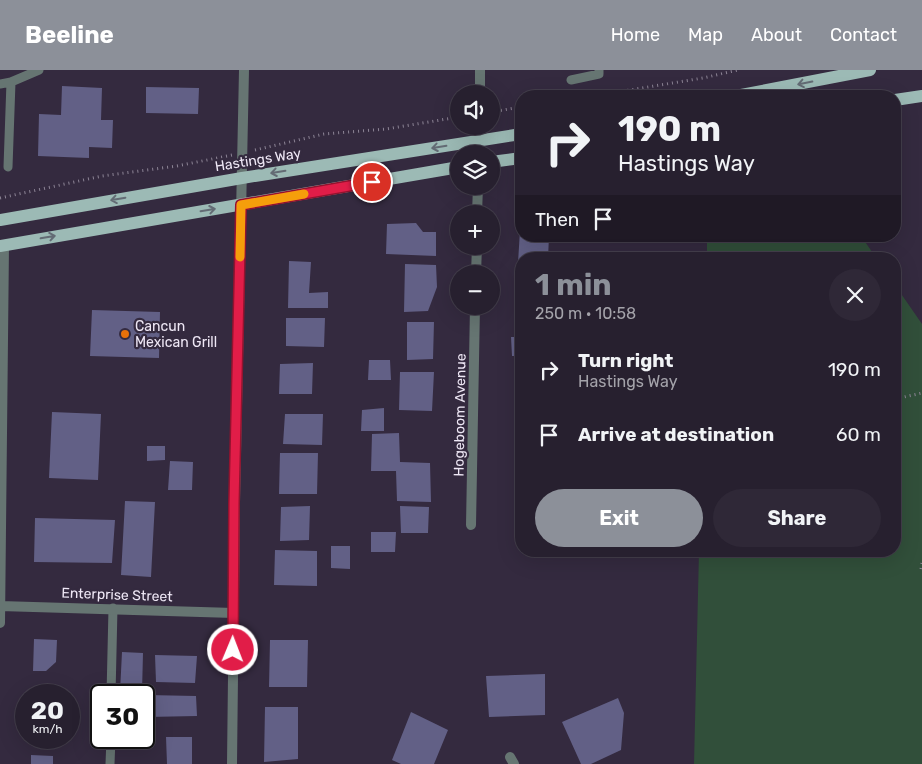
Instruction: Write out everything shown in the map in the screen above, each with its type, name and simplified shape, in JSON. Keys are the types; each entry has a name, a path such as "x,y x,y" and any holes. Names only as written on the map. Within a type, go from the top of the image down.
{"main road":[{"path":"767,90 870,70"},
{"path":"901,99 922,96"},
{"name":"Hastings Way","path":"484,145 515,136"},
{"name":"Hastings Way","path":"0,220 242,178 450,151"},
{"path":"500,161 515,159"},
{"path":"2,245 450,169"}],"street":[{"path":"232,764 234,503 244,70"},
{"path":"480,70 480,85"},
{"path":"0,622 2,245"},
{"name":"Hogeboom Avenue","path":"471,525 476,315"},
{"name":"Enterprise Street","path":"0,606 234,613"}],"lane":[{"path":"0,84 11,82 39,70"},
{"path":"571,80 599,74 600,70"},
{"path":"8,167 11,82"},
{"path":"112,684 113,608"},
{"path":"110,764 111,749"}],"path":[{"path":"630,90 703,78 737,70"},
{"path":"500,110 515,108"},
{"path":"901,398 922,393"},
{"path":"921,569 922,563"}],"green space":[{"path":"707,242 865,242 872,252 707,252"},
{"path":"901,294 922,324 922,764 694,764 699,557 901,557"}],"building":[{"path":"62,86 102,88 101,120 113,120 112,148 89,147 89,158 38,156 39,114 61,115"},
{"path":"146,87 199,88 198,114 146,113"},
{"path":"416,223 423,232 436,232 436,256 386,254 387,224"},
{"path":"519,242 549,242 548,252 519,252"},
{"path":"289,261 311,262 309,293 328,292 328,308 288,308"},
{"path":"405,264 436,265 437,287 428,311 404,312"},
{"name":"Cancun Mexican Grill","path":"92,310 160,312 159,358 90,356"},
{"path":"286,318 325,318 324,347 286,346"},
{"path":"407,322 434,322 433,359 407,360"},
{"path":"511,337 515,337 515,356 512,356"},
{"path":"369,360 390,360 391,380 368,380"},
{"path":"313,363 312,394 279,394 280,364"},
{"path":"400,372 434,372 432,411 399,410"},
{"path":"384,408 384,431 361,431 362,410"},
{"path":"52,412 101,414 98,480 49,478"},
{"path":"285,414 323,414 322,445 283,444"},
{"path":"399,433 400,462 430,463 431,502 397,501 396,471 371,471 372,434"},
{"path":"147,446 165,446 165,460 147,461"},
{"path":"280,453 318,453 317,494 279,494"},
{"path":"170,461 193,462 192,490 168,490"},
{"path":"125,501 155,502 151,577 121,575"},
{"path":"310,506 309,540 280,541 281,507"},
{"path":"400,506 429,507 428,533 401,533"},
{"path":"35,518 115,520 112,563 34,562"},
{"path":"371,532 396,532 395,552 371,552"},
{"path":"331,546 350,546 350,569 331,568"},
{"path":"275,550 317,551 317,586 274,585"},
{"path":"34,639 57,640 56,662 46,671 33,671"},
{"path":"270,640 308,640 307,687 269,687"},
{"path":"122,652 143,653 142,684 120,684"},
{"path":"155,655 197,656 195,683 156,682"},
{"path":"545,674 545,715 489,717 486,676"},
{"path":"155,695 196,696 197,716 155,717"},
{"path":"618,698 624,713 621,750 591,764 581,764 562,722"},
{"path":"265,707 298,707 298,759 264,762"},
{"path":"411,712 448,730 434,764 401,764 392,760"},
{"path":"166,737 192,737 192,764 167,764"},
{"path":"31,755 53,756 53,764 31,764"}],"slow traffic":[{"path":"240,257 241,205 304,194"}],"place":[{"name":"Cancun Mexican Grill","path":"125,334"}],"route":[{"path":"233,650 234,503 241,205 372,182"}]}
